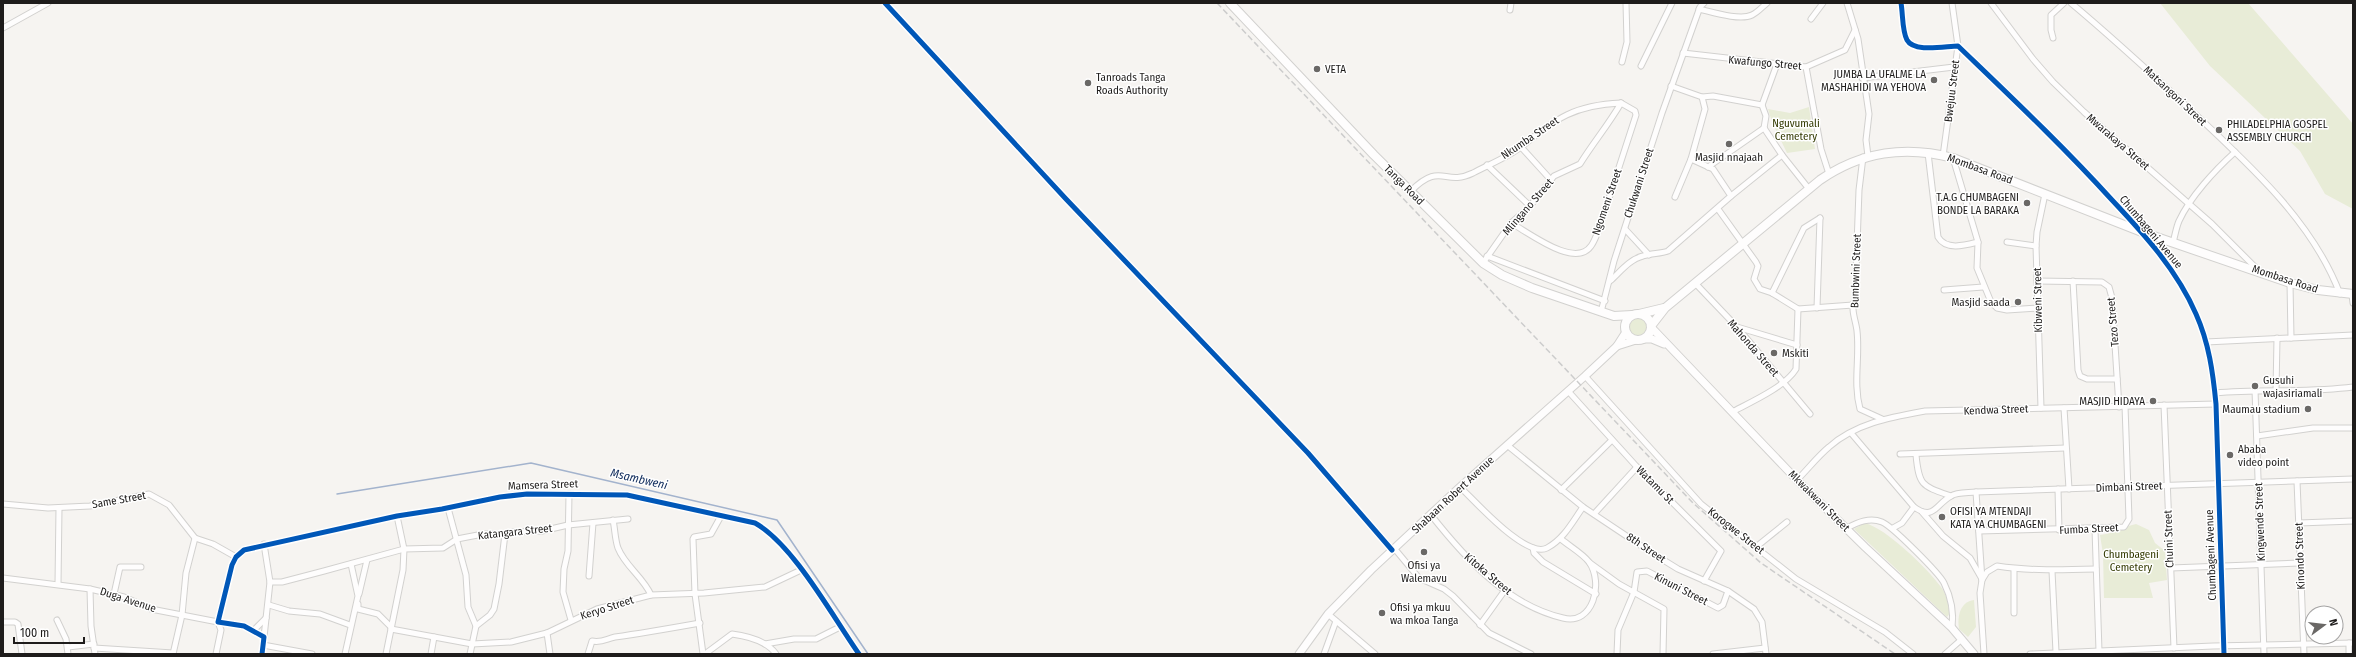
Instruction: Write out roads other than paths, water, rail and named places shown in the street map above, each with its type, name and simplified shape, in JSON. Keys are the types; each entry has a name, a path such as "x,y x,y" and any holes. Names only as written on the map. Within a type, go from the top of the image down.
{"highway":[{"name":"Tanga Road","path":"1230,3 1410,191 1502,275 1532,288 1614,316"},
{"name":"Mombasa Road","path":"1651,326 1665,308 1829,174 1846,164 1866,157 1928,153 1952,158 2142,232 2258,270 2290,283 2353,297"},
{"name":"Mombasa Road","path":"1614,316 1636,314 1665,308"},
{"path":"1614,316 1626,330 1629,337 1639,340 1647,336 1651,326 1647,317 1636,314 1628,318 1626,330"}],"main road":[{"name":"Mkwakwani Street","path":"1651,326 1667,346 1797,480 1865,547 1952,628 1974,654"},
{"path":"1617,346 1626,330"},
{"path":"1617,346 1639,340 1652,340 1667,346"},
{"name":"Shabaan Robert Avenue","path":"1302,653 1328,614 1393,549 1617,346"}],"street":[{"path":"3,28 48,3"},
{"path":"885,3 1066,199 1308,454 1419,578 1453,596 1480,625 1507,644 1531,654"},
{"path":"1510,10 1511,3"},
{"path":"1622,62 1627,42 1626,3"},
{"path":"1641,66 1672,3"},
{"path":"1683,54 1699,9 1704,3"},
{"path":"1699,9 1725,15 1747,16 1752,15 1767,3"},
{"path":"1811,20 1823,3"},
{"path":"1846,3 1855,30"},
{"path":"1901,3 1907,40 1912,46 1929,48 1958,46"},
{"name":"Bwejuu Street","path":"1943,156 1958,46 1952,3"},
{"name":"Mwarakaya Street","path":"1991,3 2033,60 2053,82 2084,112 2190,204 2258,270"},
{"path":"2053,38 2051,15 2064,3"},
{"name":"Matsangoni Street","path":"2071,3 2114,38 2269,186 2297,220 2333,275 2340,294"},
{"name":"Kwafungo Street","path":"1683,54 1806,67 1845,50 1855,30"},
{"name":"Bumbwini Street","path":"1855,30 1858,39 1862,78 1869,114 1866,157 1859,190 1855,300 1853,305 1857,331 1856,376 1859,406 1862,411 1882,419"},
{"name":"Chumbageni Avenue","path":"1958,46 2075,159 2142,232 2178,280 2196,313 2206,342 2216,404 2224,654"},
{"name":"Chukwani Street","path":"1601,312 1625,228 1671,86 1683,54"},
{"path":"1777,64 1762,105 1766,116 1764,128 1782,155 1809,189"},
{"path":"1806,67 1820,149 1829,174"},
{"path":"1862,78 1954,67"},
{"path":"1671,86 1702,97 1713,96 1762,105"},
{"path":"1674,197 1691,159 1705,108 1702,97"},
{"name":"Nkumba Street","path":"1410,191 1420,182 1436,174 1459,179 1521,147 1543,128 1584,106 1621,103"},
{"name":"Mlingano Street","path":"1485,259 1512,223 1530,206 1554,176 1580,164 1586,152 1607,128 1621,103"},
{"name":"Ngomeni Street","path":"1512,223 1538,240 1572,254 1582,252 1591,247 1598,232 1636,115 1635,111 1621,103"},
{"path":"1708,167 1764,128"},
{"path":"1521,147 1551,180"},
{"path":"2173,242 2178,222 2190,204 2219,166 2235,152"},
{"path":"1928,153 1938,237 1943,243 1955,246 1978,242"},
{"path":"1610,281 1632,261 1648,255 1668,251 1718,209 1731,196 1782,155"},
{"path":"1952,158 1978,242 1977,268 1983,287 1991,302 1997,308 2019,310 2038,308"},
{"path":"1691,159 1713,169 1731,196"},
{"path":"1487,165 1530,206"},
{"name":"Kibweni Street","path":"2041,408 2036,246 2037,232 2046,194"},
{"path":"1718,209 1758,266 1754,279 1757,287 1772,293 1798,309 1853,305"},
{"path":"1772,293 1804,228 1820,218 1818,308"},
{"path":"1625,228 1648,255"},
{"path":"2007,242 2036,246"},
{"path":"1485,259 1605,301"},
{"name":"Tezo Street","path":"2037,281 2102,282 2108,287 2112,298 2117,379 2122,407"},
{"path":"2073,281 2078,370 2080,376 2087,379 2117,379"},
{"name":"Mahonda Street","path":"1695,283 1737,327 1810,414"},
{"path":"2290,283 2291,338"},
{"path":"1944,290 1983,287"},
{"path":"1732,412 1783,382 1796,369 1798,309"},
{"path":"1737,327 1797,345"},
{"path":"2206,342 2353,335"},
{"path":"2276,338 2276,391"},
{"name":"Korogwe Street","path":"1585,376 1701,504 1796,579 1885,632 1913,654"},
{"path":"2215,393 2255,390 2333,390 2353,387"},
{"name":"Kingwende Street","path":"2255,390 2264,654"},
{"name":"Watamu St","path":"1568,391 1637,467 1721,551 1704,581"},
{"name":"Kendwa Street","path":"1797,480 1830,446 1851,434 1882,419 1926,411 2216,404"},
{"name":"Chuini Street","path":"2164,406 2174,648"},
{"name":"Fumba Street","path":"1979,531 2120,528 2128,524 2122,407"},
{"path":"2064,408 2065,448 2069,489"},
{"path":"2257,436 2313,428 2353,428"},
{"path":"1851,434 1914,507 1922,512 1943,536 1970,558 1982,580"},
{"path":"1561,490 1612,440"},
{"name":"8th Street","path":"1507,445 1583,507 1678,569 1728,591 1754,609 1760,616 1764,629 1766,654"},
{"path":"1900,454 1916,455 2065,448"},
{"path":"1916,455 1918,477 1925,485 1951,496 1931,513 1922,512"},
{"path":"1594,514 1637,467"},
{"name":"Dimbani Street","path":"1951,496 1976,492 2219,485 2353,479"},
{"name":"Kinondo Street","path":"2297,481 2304,654"},
{"path":"1460,487 1510,535 1533,548 1546,549 1561,539 1583,507"},
{"path":"2058,489 2059,530"},
{"path":"1976,492 1982,580 1980,593 1984,654"},
{"name":"Same Street","path":"3,504 59,508 90,506 149,494 169,504 194,538"},
{"path":"569,494 564,592 571,620"},
{"name":"Mamsera Street","path":"236,557 244,550 264,544 396,516 448,508 500,497 569,494 627,495 755,523 767,530 778,539 859,654"},
{"path":"1893,528 1902,523 1914,507"},
{"path":"58,584 59,508"},
{"path":"448,508 466,575 468,607 476,626 470,654"},
{"name":"Kitoka Street","path":"1431,514 1458,549 1490,579 1518,599 1564,619 1574,619 1582,615 1591,604 1596,594"},
{"path":"386,654 403,570 404,549 396,516"},
{"path":"722,516 711,534 694,537 693,539 695,594 704,654 732,634 743,636 765,644 776,654"},
{"name":"Katangara Street","path":"270,582 282,582 404,549 443,548 457,539 483,534 542,531 568,525 628,519"},
{"path":"613,520 618,549 630,566 645,582 651,594"},
{"path":"1847,528 1859,522 1870,520 1882,522 1893,528 1943,581 1954,614 1952,628"},
{"path":"1756,547 1787,522"},
{"path":"2299,524 2353,522"},
{"path":"589,576 593,523"},
{"path":"2095,529 2099,651"},
{"path":"476,626 490,615 494,609 500,578 505,534"},
{"path":"68,647 94,646 173,653 182,615 186,572 194,538 213,544 236,557 232,565 218,622 221,630 216,654"},
{"path":"1561,539 1619,584 1664,609 1663,654"},
{"path":"262,654 270,582 264,544"},
{"path":"1533,548 1534,553 1544,562 1596,594"},
{"path":"344,654 367,560"},
{"path":"1589,562 1596,583 1596,594"},
{"path":"2171,568 2300,563"},
{"path":"351,564 358,596"},
{"path":"114,594 120,567 142,567"},
{"path":"1982,580 1994,567 2052,571 2096,569"},
{"path":"2014,569 2014,613"},
{"name":"Keryo Street","path":"358,596 358,609 378,614 391,628 472,644 511,642 547,633 571,620 597,609 651,594 695,594 765,587 801,570"},
{"name":"Kinuni Street","path":"1617,654 1618,630 1634,592 1638,572 1647,571 1718,608 1723,605 1728,591"},
{"path":"2052,571 2056,652"},
{"name":"Duga Avenue","path":"3,578 58,584 114,594 151,608 244,626 264,638"},
{"path":"90,589 91,626 95,654"},
{"path":"1480,625 1505,590"},
{"path":"268,605 289,611 320,614 350,625"},
{"path":"1328,614 1375,654"},
{"path":"252,631 267,618"},
{"path":"57,620 68,647 68,654"},
{"path":"1324,654 1336,621"},
{"path":"3,622 15,622 18,624 22,654"},
{"path":"588,654 592,641 600,643 614,637 650,633 700,623"},
{"path":"765,644 794,639 816,640 840,627"},
{"path":"547,633 550,654"},
{"path":"431,654 434,637"},
{"path":"1945,654 1962,638"},
{"path":"2349,654 2351,643"},
{"path":"263,645 312,654"},
{"path":"2030,654 2224,646 2304,645"},
{"path":"1713,654 1765,648"}],"waterway":[{"name":"Msambweni","path":"337,494 531,463 777,520 868,654"}],"railway":[{"path":"1217,3 1693,503 1761,563 1895,654"}],"place":[{"name":"VETA","path":"1317,69"},
{"name":"JUMBA LA UFALME LA MASHAHIDI WA YEHOVA","path":"1934,80"},
{"name":"Tanroads Tanga Roads Authority","path":"1088,83"},
{"name":"PHILADELPHIA GOSPEL ASSEMBLY CHURCH","path":"2219,130"},
{"name":"Masjid nnajaah","path":"1729,144"},
{"name":"T.A.G CHUMBAGENI BONDE LA BARAKA","path":"2027,203"},
{"name":"Masjid saada","path":"2018,302"},
{"name":"Mskiti","path":"1774,353"},
{"name":"Gusuhi wajasiriamali","path":"2255,386"},
{"name":"MASJID HIDAYA","path":"2153,401"},
{"name":"Maumau stadium","path":"2308,409"},
{"name":"Ababa video point","path":"2230,455"},
{"name":"OFISI YA MTENDAJI KATA YA CHUMBAGENI","path":"1942,517"},
{"name":"Ofisi ya Walemavu","path":"1424,552"},
{"name":"Ofisi ya mkuu wa mkoa Tanga","path":"1382,613"}],"park label":[{"name":"Nguvumali Cemetery","path":"1796,129"},
{"name":"Chumbageni Cemetery","path":"2131,560"}]}
